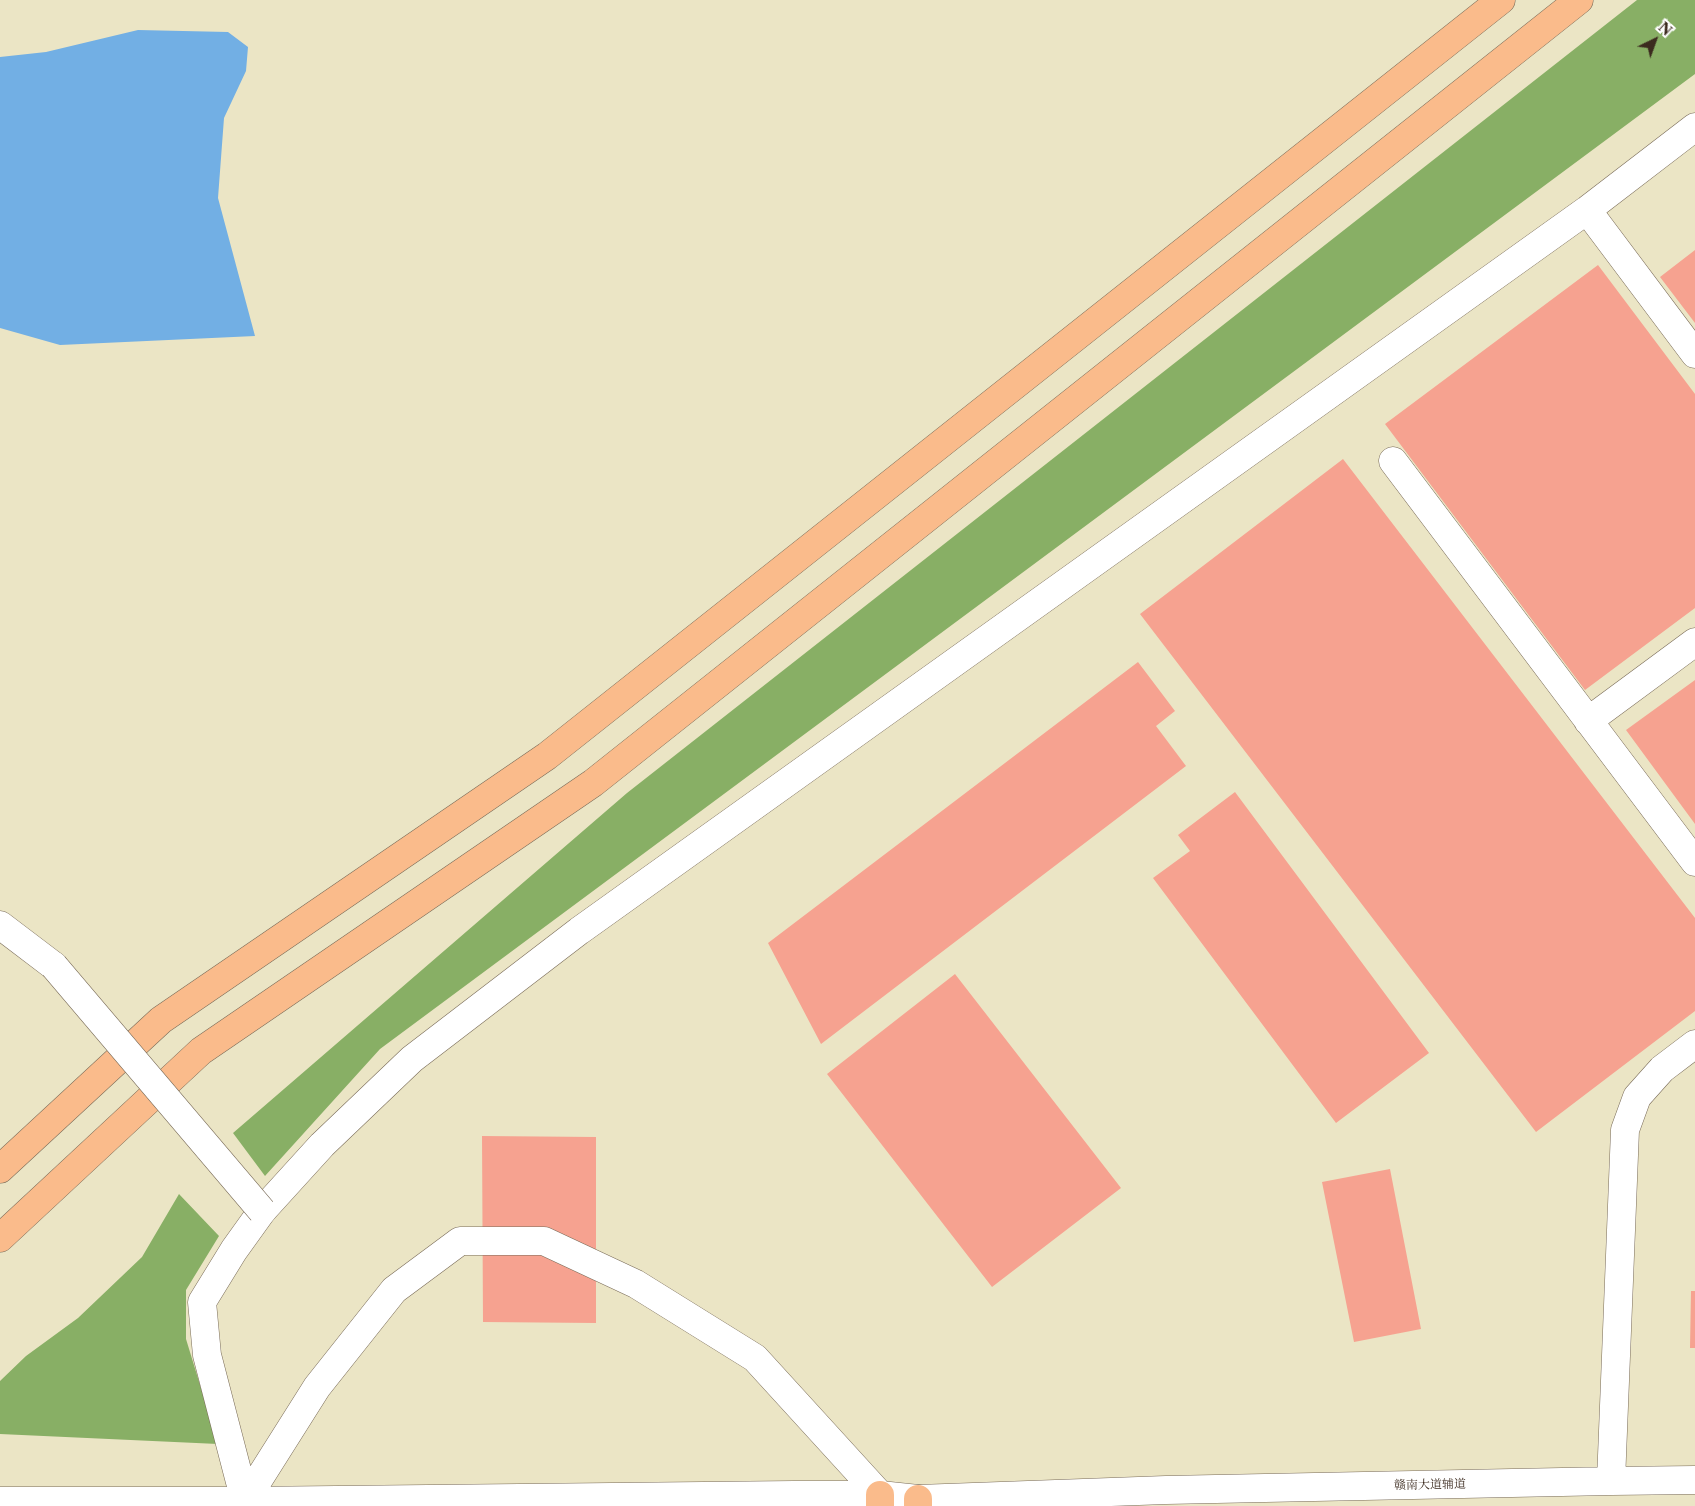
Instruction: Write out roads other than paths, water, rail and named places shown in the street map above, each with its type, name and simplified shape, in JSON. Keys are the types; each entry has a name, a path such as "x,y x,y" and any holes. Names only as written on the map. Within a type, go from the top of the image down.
{"highway":[{"path":"0,1169 161,1020 547,756 1501,0"},
{"path":"0,1238 201,1051 593,783 1579,0"}],"street":[{"path":"245,1501 207,1355 202,1302 234,1250 262,1211 322,1145 412,1059 579,931 1587,210 1695,127"},
{"path":"1587,210 1695,354"},
{"path":"1393,461 1695,862"},
{"path":"1588,721 1695,642"},
{"path":"0,924 54,966 262,1211"},
{"path":"1611,1481 1625,1130 1637,1097 1662,1069 1695,1044"},
{"path":"245,1501 317,1387 394,1290 460,1241 544,1241 636,1284 756,1358 880,1500"},
{"name":"赣南大道辅道","path":"245,1501 794,1495 918,1502 1166,1490 1695,1480"},
{"path":"0,1501 245,1501"}],"water":[{"path":"138,30 228,32 248,47 246,71 224,118 218,198 255,336 60,345 0,328 0,57 46,52"}]}
